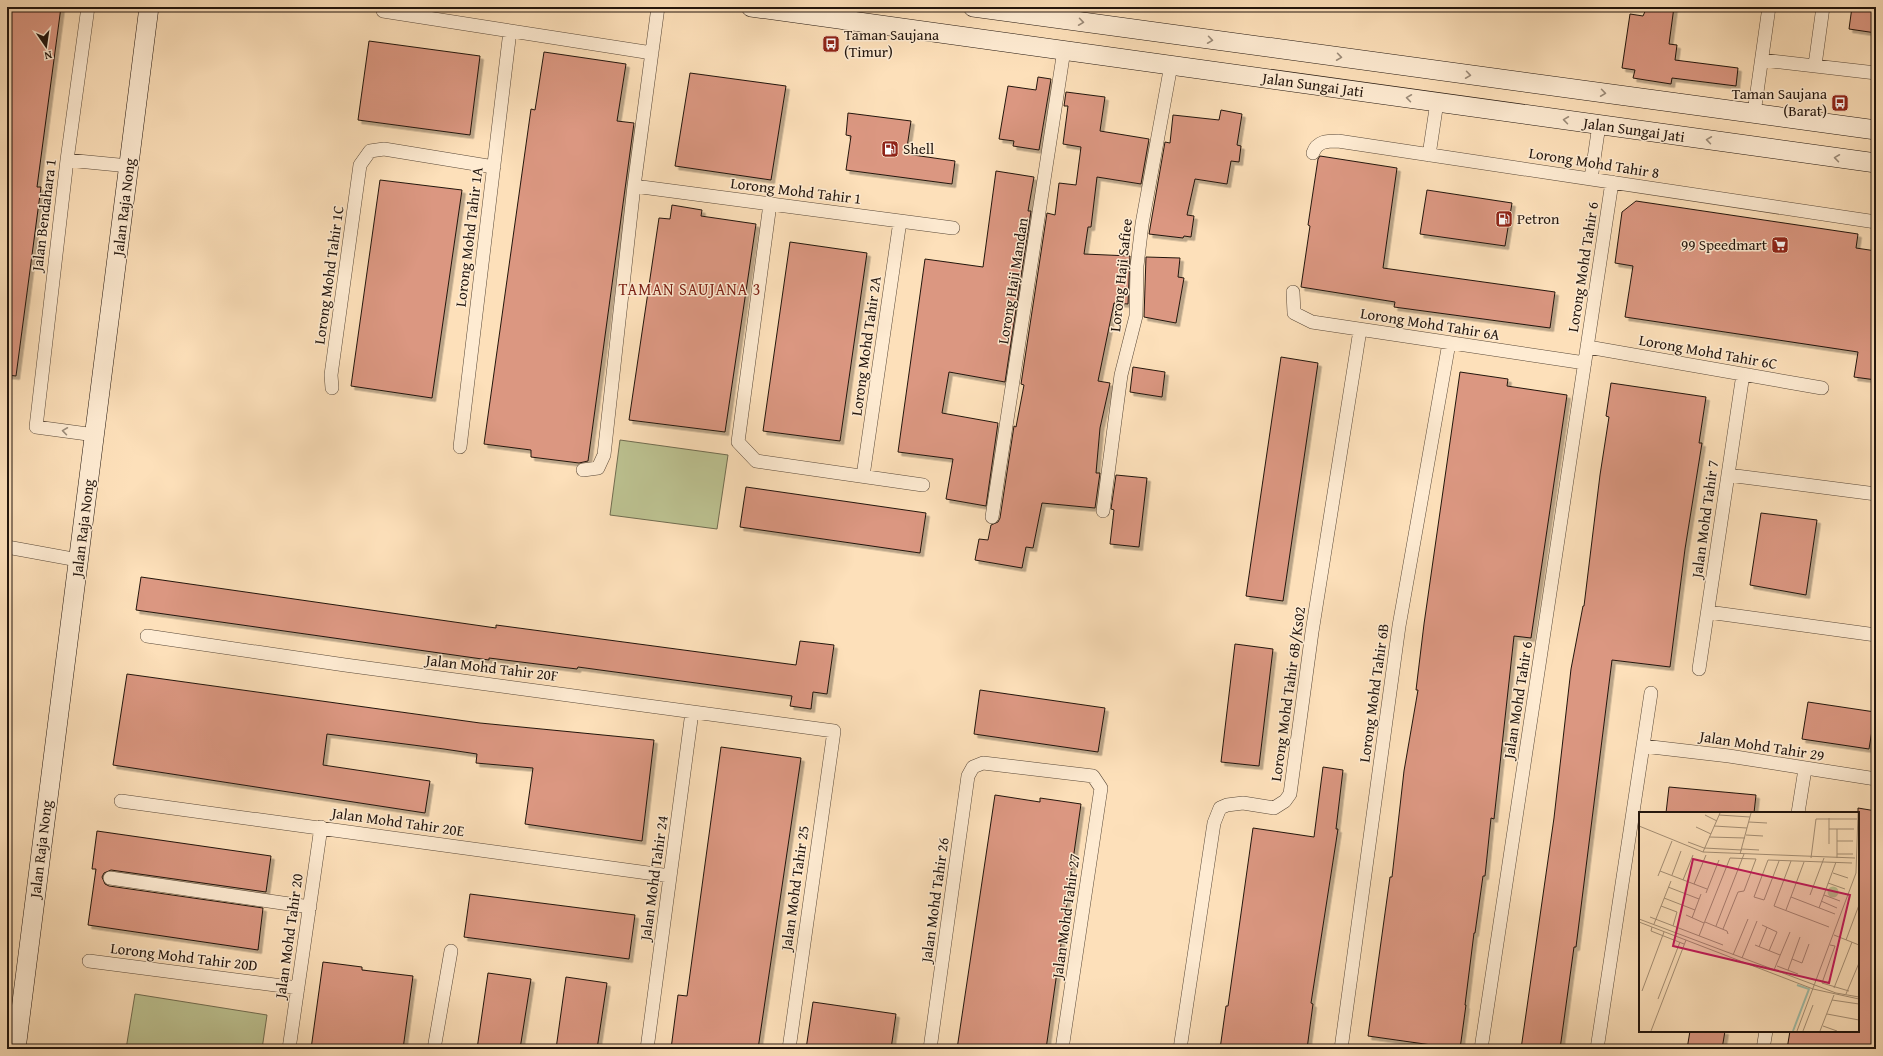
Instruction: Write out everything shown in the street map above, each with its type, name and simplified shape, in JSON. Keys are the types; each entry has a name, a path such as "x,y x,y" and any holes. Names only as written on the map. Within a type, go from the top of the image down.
{"main road":[{"name":"Jalan Raja Nong","path":"16,1049 149,7"},
{"name":"Jalan Sungai Jati","path":"751,7 1876,163"},
{"name":"Jalan Sungai Jati","path":"974,7 1876,130"}],"street":[{"name":"Jalan Bendahara 1","path":"88,7 67,160 36,427 95,435"},
{"path":"583,470 598,468 604,455 634,186 658,7"},
{"path":"1754,113 1769,7"},
{"path":"1815,65 1823,7"},
{"path":"384,11 652,53"},
{"name":"Lorong Mohd Tahir 1A","path":"460,447 510,31"},
{"name":"Lorong Haji Mandan","path":"992,517 1064,50"},
{"path":"1762,60 1876,73"},
{"name":"Lorong Haji Safiee","path":"1102,511 1121,375 1136,316 1137,266 1142,224 1171,65"},
{"path":"1430,155 1437,102"},
{"path":"1591,179 1599,125"},
{"name":"Lorong Mohd Tahir 8","path":"1313,153 1315,148 1320,143 1326,141 1430,155 1876,222"},
{"name":"Lorong Mohd Tahir 1C","path":"332,388 331,375 360,165 370,151 384,149 494,167"},
{"path":"67,160 129,166"},
{"name":"Lorong Mohd Tahir 6","path":"1586,355 1612,182"},
{"name":"Lorong Mohd Tahir 1","path":"634,186 953,228"},
{"path":"770,204 738,442 756,461 923,485"},
{"name":"Lorong Mohd Tahir 2A","path":"863,476 900,221"},
{"name":"Lorong Mohd Tahir 6A","path":"1293,292 1294,313 1312,322 1449,343 1586,355"},
{"name":"Lorong Mohd Tahir 6B/Ks02","path":"1180,1049 1214,823 1220,808 1227,805 1243,803 1274,808 1285,801 1290,794 1312,632 1360,330"},
{"name":"Lorong Mohd Tahir 6B","path":"1341,1049 1399,626 1449,343"},
{"name":"Lorong Mohd Tahir 6C","path":"1586,355 1743,374 1822,388"},
{"name":"Jalan Mohd Tahir 6","path":"1481,1049 1586,355"},
{"name":"Jalan Mohd Tahir 7","path":"1699,669 1743,374"},
{"path":"1728,474 1876,494"},
{"path":"7,548 78,560"},
{"path":"1708,612 1876,635"},
{"name":"Jalan Mohd Tahir 20F","path":"147,636 345,665 834,731"},
{"path":"1597,1049 1651,693"},
{"name":"Jalan Mohd Tahir 24","path":"647,1049 692,712"},
{"name":"Jalan Mohd Tahir 25","path":"789,1049 834,731"},
{"name":"Jalan Mohd Tahir 29","path":"1643,746 1729,756 1876,780"},
{"name":"Jalan Mohd Tahir 26","path":"930,1049 968,776 973,767 983,763 1093,776 1101,788"},
{"path":"1798,812 1805,769"},
{"name":"Jalan Mohd Tahir 27","path":"1062,1049 1101,788"},
{"name":"Jalan Mohd Tahir 20E","path":"122,801 321,827 670,876"},
{"name":"Jalan Mohd Tahir 20","path":"289,1049 321,827"},
{"path":"110,878 310,907"},
{"path":"434,1049 451,950"},
{"name":"Lorong Mohd Tahir 20D","path":"89,961 298,988"},
{"path":"1763,1049 1766,1032"}],"green space":[{"path":"620,440 728,455 717,529 610,515"},
{"path":"135,994 267,1015 262,1049 126,1049"}],"building":[{"path":"7,7 61,7 37,187 41,187 16,376 7,375"},
{"path":"1647,7 1674,7 1669,44 1677,45 1675,60 1738,68 1736,86 1672,78 1671,84 1633,78 1635,70 1622,68 1630,14 1643,16"},
{"path":"1852,7 1876,7 1876,33 1849,29"},
{"path":"369,41 480,56 470,135 358,120"},
{"path":"544,52 626,64 617,121 634,123 588,461 579,463 531,457 531,450 484,444 531,109 535,110"},
{"path":"690,73 786,86 771,180 675,166"},
{"path":"1038,77 1051,79 1039,150 1013,146 1014,141 999,139 1008,86 1036,90"},
{"path":"1066,92 1105,97 1100,131 1149,139 1141,184 1097,177 1091,227 1088,227 1084,254 1130,256 1128,304 1114,303 1098,381 1110,383 1100,428 1096,473 1100,473 1095,508 1042,503 1033,548 1026,547 1022,568 975,560 979,539 988,540 991,525 998,522 1000,518 1014,426 1016,427 1024,385 1021,384 1047,213 1055,215 1059,183 1076,185 1081,147 1063,144 1068,106 1064,106"},
{"path":"1221,110 1242,114 1237,145 1241,146 1239,162 1231,161 1227,184 1195,179 1187,215 1194,216 1191,237 1184,236 1183,238 1149,234 1165,142 1170,143 1173,115 1219,120"},
{"path":"848,113 911,121 906,154 955,161 952,184 846,170 851,136 846,135"},
{"path":"1320,156 1397,168 1383,268 1555,292 1550,328 1394,307 1395,302 1301,287 1310,226 1308,225 1318,159"},
{"path":"996,171 1034,177 1028,211 1031,211 1005,382 949,372 942,413 998,423 986,506 946,499 953,459 898,452 925,259 983,267"},
{"path":"380,180 462,190 432,398 351,386"},
{"path":"1427,190 1512,203 1505,246 1420,234"},
{"path":"1636,201 1858,234 1856,248 1876,251 1876,380 1854,377 1858,352 1625,317 1633,266 1615,263 1622,212"},
{"path":"672,205 702,210 701,216 756,224 725,432 629,420 659,218 670,219"},
{"path":"790,242 867,253 840,441 763,431"},
{"path":"1146,257 1180,258 1178,277 1184,278 1176,323 1144,317"},
{"path":"1281,357 1318,363 1283,601 1246,596"},
{"path":"1133,367 1165,372 1162,397 1130,392"},
{"path":"1460,372 1508,379 1507,386 1567,395 1531,638 1514,636 1494,819 1491,818 1485,876 1483,876 1474,933 1460,1049 1368,1036 1390,877 1392,877 1404,771 1418,690 1416,690 1424,624"},
{"path":"1611,383 1706,397 1699,443 1702,443 1685,549 1670,667 1612,660 1576,947 1574,947 1560,1049 1521,1049 1554,818 1571,669 1584,606 1600,475 1609,417 1606,416"},
{"path":"1116,475 1147,478 1139,547 1110,544 1114,510 1111,509"},
{"path":"746,487 926,513 920,553 740,527"},
{"path":"1761,513 1817,520 1806,595 1750,585"},
{"path":"141,577 496,628 496,625 796,665 800,641 834,645 827,694 813,692 811,709 790,706 792,696 578,667 577,669 489,658 489,660 136,610"},
{"path":"1235,644 1273,649 1259,766 1221,762"},
{"path":"127,674 480,723 654,740 642,841 525,824 533,768 476,763 477,754 444,749 327,734 323,765 430,781 425,813 113,765"},
{"path":"980,690 1105,708 1098,752 974,734"},
{"path":"1808,702 1875,712 1869,749 1802,739"},
{"path":"721,747 801,758 758,1049 671,1049 678,995 687,996"},
{"path":"1323,767 1343,770 1336,829 1338,829 1311,1003 1313,1004 1307,1049 1220,1049 1226,1006 1228,1006 1253,828 1314,837"},
{"path":"1669,787 1756,795 1754,812 1666,812"},
{"path":"995,795 1040,802 1040,798 1081,804 1046,1049 957,1049"},
{"path":"1858,808 1876,811 1876,1034 1874,1049 1787,1049 1790,1032 1859,1032"},
{"path":"97,831 271,856 266,892 111,870 104,873 102,877 105,884 109,886 263,908 258,950 88,925 96,869 92,869"},
{"path":"470,894 635,915 629,959 464,937"},
{"path":"323,962 362,967 362,970 413,976 403,1049 311,1049"},
{"path":"488,973 531,979 520,1049 477,1049"},
{"path":"566,977 607,983 597,1049 556,1049"},
{"path":"813,1002 896,1014 891,1049 806,1049"},
{"path":"1690,1032 1725,1032 1722,1049 1687,1049"}],"place":[{"name":"Taman Saujana (Timur)","path":"831,44"},
{"name":"Taman Saujana (Barat)","path":"1840,103"},
{"name":"Shell","path":"890,149"},
{"name":"Petron","path":"1504,219"},
{"name":"99 Speedmart","path":"1780,245"}],"district":[{"name":"TAMAN SAUJANA 3","path":"690,289"}]}
